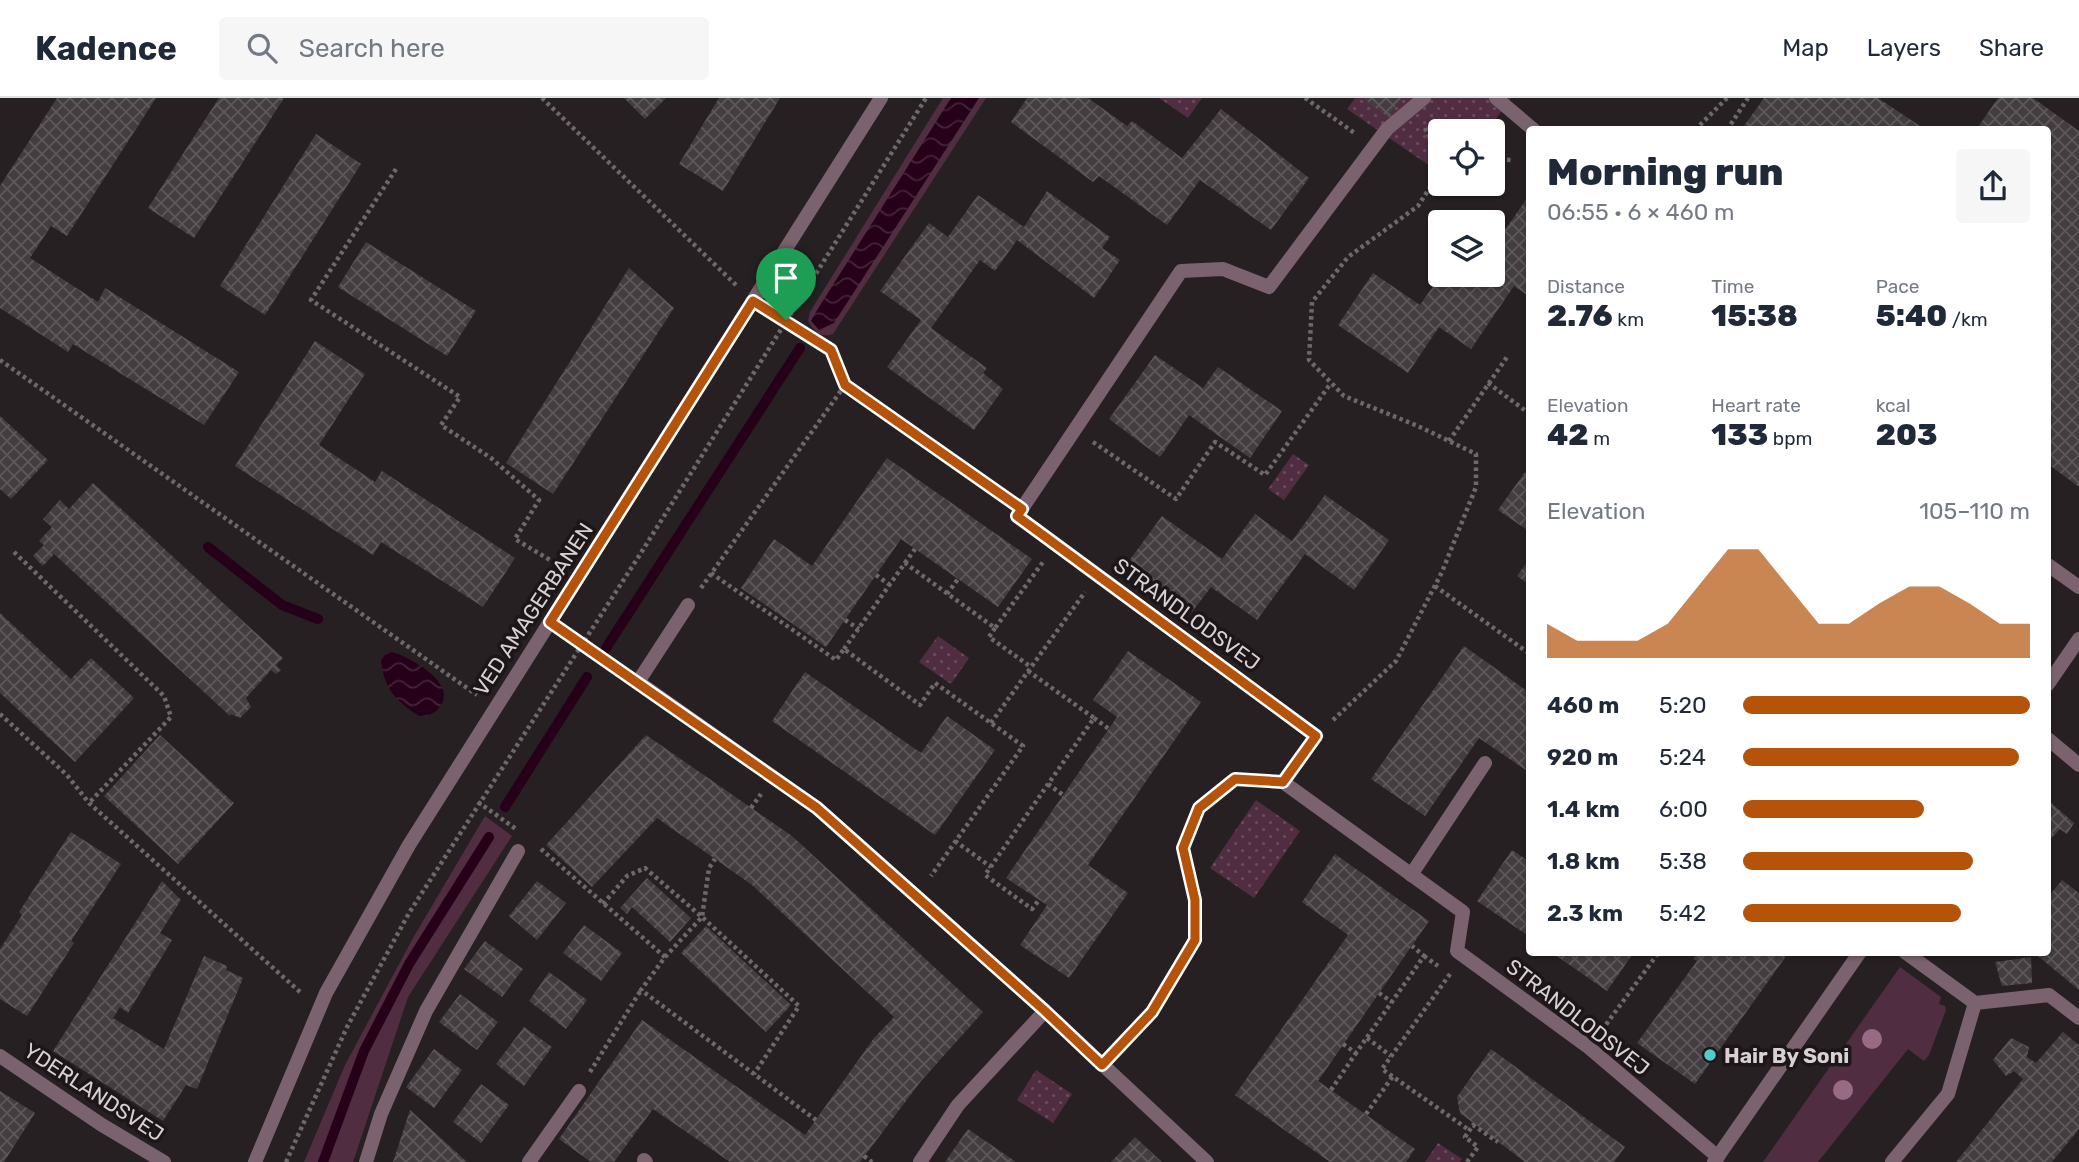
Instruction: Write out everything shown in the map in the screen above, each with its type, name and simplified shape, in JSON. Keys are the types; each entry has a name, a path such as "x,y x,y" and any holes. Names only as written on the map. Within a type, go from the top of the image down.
{"street":[{"name":"VED AMAGERBANEN","path":"256,1162 319,1009 409,845 881,98"},
{"path":"1496,98 1529,126"},
{"path":"1022,509 1181,271 1223,269 1269,287 1387,129 1418,102"},
{"name":"STRANDLODSVEJ","path":"1022,509 1017,516 1316,736"},
{"path":"2051,567 2079,587"},
{"path":"688,605 638,682 817,808 1045,1011 1208,1162"},
{"path":"2051,680 2079,639"},
{"path":"1316,736 1283,782 1463,912 1457,951 1463,956"},
{"path":"2051,742 2079,765"},
{"path":"1410,876 1485,763"},
{"path":"366,1162 381,1114 426,1011 518,851"},
{"name":"STRANDLODSVEJ","path":"1463,956 1587,1046 1716,1160 1857,956"},
{"path":"1910,956 1975,1003 2049,995 2079,1018"},
{"path":"1892,1162 1948,1094 1975,1003"},
{"path":"920,1162 958,1105 1045,1011"},
{"name":"YDERLANDSVEJ","path":"0,1056 102,1125 164,1162"},
{"path":"529,1162 579,1091"}],"path":[{"path":"542,98 753,301 831,350 845,385 1022,509"},
{"path":"286,1162 347,1027 409,913 926,98"},
{"path":"1305,98 1374,146"},
{"path":"1699,126 1727,98"},
{"path":"1730,126 1748,98"},
{"path":"1418,102 1428,128"},
{"path":"1505,160 1512,160"},
{"path":"396,169 311,300 460,397 441,425 491,458 539,500 515,539 578,577"},
{"path":"1316,736 1396,661 1435,586 1476,487 1476,454 1418,426 1344,396 1309,360 1312,302 1348,257 1418,206 1428,191"},
{"path":"1449,441 1507,356"},
{"path":"0,360 495,707"},
{"path":"1075,430 1175,499 1215,442 1265,475 1331,383"},
{"path":"1489,383 1526,411"},
{"path":"688,605 845,385"},
{"path":"1056,544 989,637 1109,729"},
{"path":"711,573 836,660 915,549"},
{"path":"14,552 164,695 169,709 171,717 89,803"},
{"path":"905,563 995,628"},
{"path":"876,575 890,585"},
{"path":"991,723 1098,575"},
{"path":"947,594 958,579"},
{"path":"1435,586 1526,651"},
{"path":"845,620 859,629"},
{"path":"550,622 638,682"},
{"path":"844,649 920,705 935,683 1023,746 931,876"},
{"path":"0,714 67,775 89,803 319,1009"},
{"path":"1039,900 1032,909 985,875 1094,718"},
{"path":"1102,1065 1152,1012 1195,940 1195,900 1183,848 1199,808 1235,779 1283,782"},
{"path":"1048,784 1063,795"},
{"path":"478,802 526,835"},
{"path":"955,841 991,867"},
{"path":"535,844 665,957"},
{"path":"579,1091 641,990 665,957 702,917 709,868 715,859"},
{"path":"603,904 627,876 645,868 799,1006 754,1074"},
{"path":"1331,1090 1424,956 1412,946"},
{"path":"1463,956 1382,1069 1469,1130"},
{"path":"1587,1046 1611,1019 1656,956"},
{"path":"641,990 816,1120"},
{"path":"1379,993 1392,1002"},
{"path":"1367,1038 1391,1056"},
{"path":"1343,1044 1356,1053"},
{"path":"1366,1115 1393,1076"},
{"path":"1467,1162 1478,1147 1465,1138 1473,1125 1498,1142"},
{"path":"864,1156 872,1162"}],"shaded area":[{"path":"943,98 986,98 833,334 818,333 808,321 810,312"},
{"path":"1159,98 1202,98 1188,118"},
{"path":"1355,98 1511,98 1496,119 1428,119 1428,165 1347,109"},
{"path":"1293,454 1309,465 1284,500 1268,489"},
{"path":"938,636 969,658 951,684 919,662"},
{"path":"1256,800 1300,831 1254,898 1210,868"},
{"path":"485,816 512,836 408,997 353,1162 304,1162 345,1065 413,938"},
{"path":"1900,967 1941,997 1939,1004 1945,1006 1946,1010 1929,1055 1924,1061 1908,1049 1818,1162 1763,1162"},
{"path":"1036,1070 1072,1094 1053,1123 1017,1100"},
{"path":"1438,1143 1462,1159 1460,1162 1425,1162"}],"water":[{"path":"951,98 979,98 834,323 819,330 811,321 814,315"},
{"path":"392,652 410,659 438,681 444,699 434,712 419,716 392,693 385,679 381,660"}],"building":[{"path":"57,98 156,98 67,236 51,226 30,258 98,302 105,288 239,372 204,425 73,344 68,352 0,308 0,186"},
{"path":"219,98 284,98 194,238 148,208"},
{"path":"624,98 666,98 645,119"},
{"path":"719,98 780,98 723,191 679,164"},
{"path":"1027,98 1088,98 1127,126 1132,121 1182,158 1221,109 1309,178 1271,230 1200,180 1167,225 1099,176 1093,182 1011,122"},
{"path":"1401,98 1388,117 1365,100"},
{"path":"1764,98 1878,98 1920,126 1744,126"},
{"path":"1998,98 2033,98 2079,131 2079,487 2051,466 2051,126 1979,126"},
{"path":"316,134 361,164 265,315 220,286"},
{"path":"1047,191 1110,237 1102,248 1120,260 1094,298 1017,240 995,271 980,260 931,328 987,368 983,373 1003,389 974,430 887,367 921,320 880,291 929,223 948,237 978,195 1024,227"},
{"path":"1526,200 1526,294 1514,286 1471,349 1439,327 1408,373 1338,325 1373,273 1420,305 1433,287 1505,287 1505,230"},
{"path":"366,242 476,311 447,356 338,287"},
{"path":"629,268 674,308 553,494 506,463"},
{"path":"315,341 365,374 319,445 375,482 382,471 515,558 483,607 381,542 373,555 235,466"},
{"path":"1155,355 1203,388 1218,367 1282,411 1250,458 1189,415 1160,457 1109,419"},
{"path":"0,416 48,460 11,499 0,489"},
{"path":"887,458 1032,559 998,607 901,539 826,647 741,588 774,539 812,566"},
{"path":"1526,471 1526,529 1498,510"},
{"path":"93,483 283,658 276,665 281,670 276,674 271,670 246,698 251,707 240,718 231,714 230,716 54,554 43,566 33,556 44,545 39,541 52,527 43,519 60,500 69,509"},
{"path":"1325,495 1389,540 1354,590 1305,554 1257,620 1211,587 1192,612 1126,565 1162,516 1222,559 1255,514 1292,541"},
{"path":"1526,564 1526,582 1517,576"},
{"path":"0,613 71,679 91,658 134,698 75,762 0,693"},
{"path":"1464,646 1526,690 1526,770 1479,738 1425,816 1371,779"},
{"path":"1128,651 1201,702 1088,865 1128,893 1069,978 1020,945 1047,905 1006,878 1117,717 1093,700"},
{"path":"805,672 921,753 947,716 995,750 935,835 772,721"},
{"path":"160,735 234,803 178,864 104,796"},
{"path":"646,735 792,836 983,1012 921,1081 860,1162 730,1162 653,1109 614,1162 591,1162 559,1139 642,1020 805,1135 874,1038 894,1017 752,885 657,818 592,887 546,845"},
{"path":"2051,803 2074,823 2067,834 2060,829 2051,839"},
{"path":"71,832 121,864 27,1016 0,999 0,949 22,915 19,912"},
{"path":"1512,850 1526,859 1526,934 1477,901"},
{"path":"1335,854 1429,921 1318,1081 1415,1149 1406,1162 1330,1162 1235,1095 1348,935 1302,902"},
{"path":"647,878 691,918 670,942 632,907 627,914 620,908"},
{"path":"2062,880 2079,893 2079,990 2038,956 2051,956 2051,893"},
{"path":"162,881 181,900 160,933 172,940 128,1013 120,1007 113,1018 164,1049 204,956 227,966 226,970 243,978 197,1089 186,1085 163,1121 53,1051"},
{"path":"537,881 566,903 537,940 509,916"},
{"path":"584,925 622,953 601,981 563,953"},
{"path":"706,926 791,1005 766,1032 681,953"},
{"path":"485,941 523,969 502,997 464,969"},
{"path":"1557,956 1631,956 1607,991"},
{"path":"1695,956 1786,956 1695,1084 1637,1043 1697,961 1693,959"},
{"path":"2031,957 2032,983 2002,986 1995,962"},
{"path":"549,972 587,1000 566,1029 529,1001"},
{"path":"460,994 498,1022 477,1050 439,1022"},
{"path":"524,1027 552,1047 524,1086 496,1064"},
{"path":"2063,1032 2079,1045 2079,1129 2052,1162 1956,1162 2023,1079 2014,1071 2006,1076 1993,1060 2011,1038 2029,1047 2027,1057 2036,1063"},
{"path":"434,1049 462,1070 434,1108 406,1087"},
{"path":"1491,1049 1625,1147 1614,1162 1525,1162 1460,1113 1457,1097"},
{"path":"481,1084 509,1105 481,1143 453,1122"},
{"path":"0,1091 35,1113 4,1162 0,1162"},
{"path":"410,1110 467,1162 393,1162"},
{"path":"968,1129 1016,1162 945,1162"},
{"path":"1135,1137 1162,1162 1111,1162"}],"waterway":[{"path":"606,648 800,348"},
{"path":"208,547 282,605 318,619"},
{"path":"505,807 587,677"},
{"path":"323,1162 364,1051 409,964 489,837"}],"place":[{"name":"Hair By Soni","path":"1710,1055"}],"route":[{"path":"753,301 786,320 831,350 845,385 1022,509 1017,516 1316,736 1283,782 1235,779 1199,808 1183,848 1195,900 1195,940 1152,1012 1102,1065 817,808 550,622 753,301"}]}
